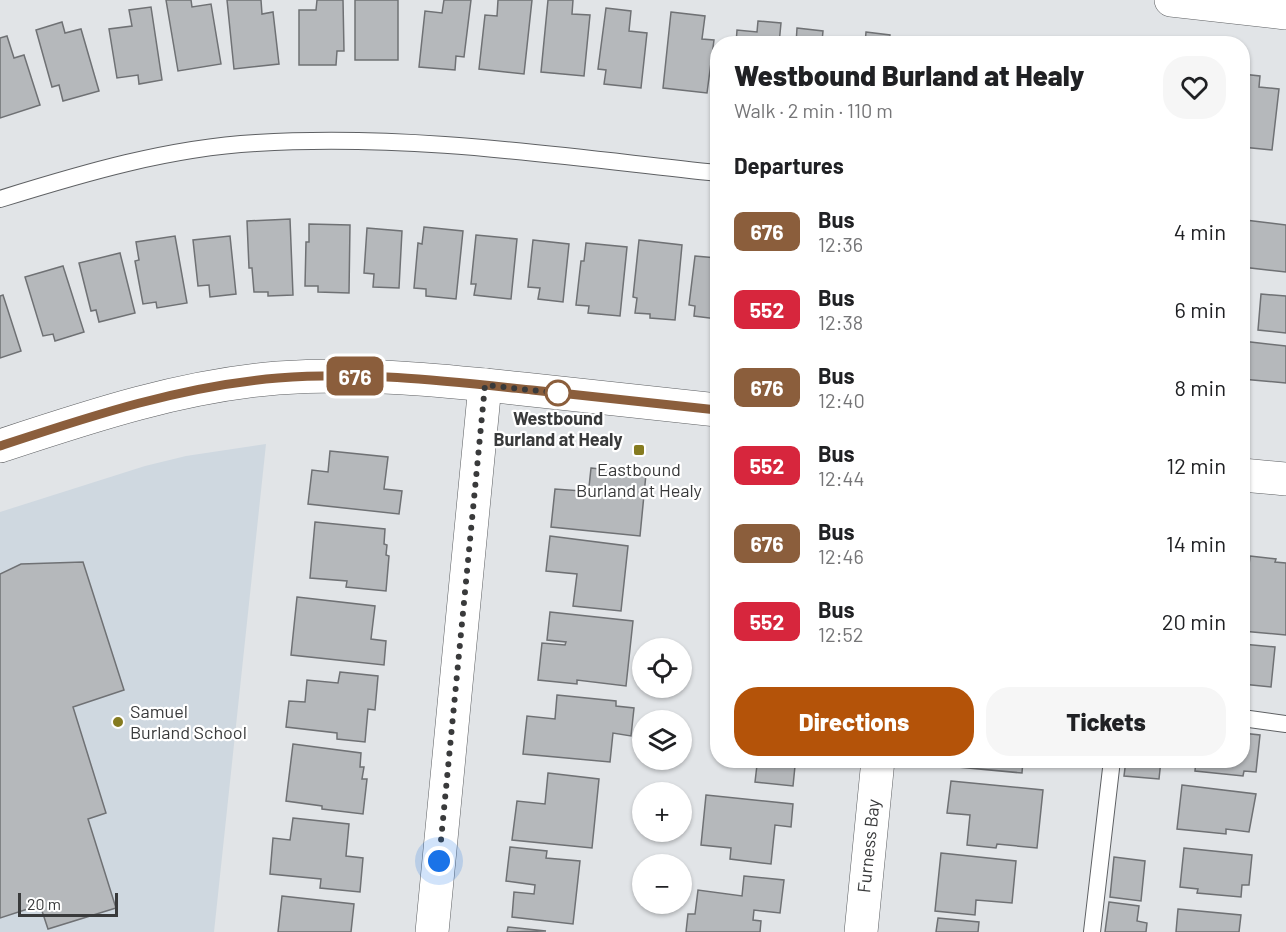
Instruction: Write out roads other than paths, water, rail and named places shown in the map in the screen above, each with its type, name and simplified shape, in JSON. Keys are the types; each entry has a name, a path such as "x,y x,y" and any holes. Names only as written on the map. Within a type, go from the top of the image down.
{"street":[{"path":"1183,1 1286,13"},
{"path":"0,446 135,403 204,388 317,376 359,376 485,385 710,409"},
{"path":"432,932 485,385"},
{"path":"1250,476 1286,479"},
{"name":"Furness Bay","path":"861,932 877,768"}],"lane":[{"path":"0,199 110,166 170,153 266,142 343,140 427,145 710,173"},
{"path":"1250,719 1286,723"},
{"path":"1092,932 1111,768"}],"place":[{"name":"Westbound Burland at Healy","path":"558,393"},
{"name":"Eastbound Burland at Healy","path":"639,450"},
{"name":"Samuel Burland School","path":"118,722"}]}
